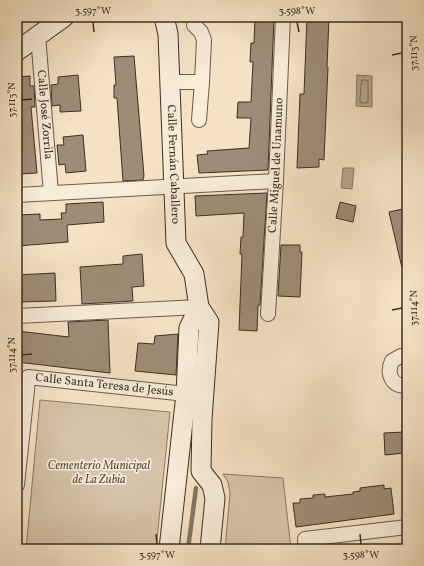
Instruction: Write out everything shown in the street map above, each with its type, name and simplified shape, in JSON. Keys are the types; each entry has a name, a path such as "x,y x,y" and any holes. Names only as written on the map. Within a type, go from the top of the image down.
{"street":[{"path":"17,51 64,17"},
{"name":"Calle Fernán Caballero","path":"164,17 168,34 176,243 194,274 199,307 210,322 195,396"},
{"name":"Calle Miguel de Unamuno","path":"268,314 276,182 283,17"},
{"path":"194,25 201,32 204,40 199,120"},
{"name":"Calle José Zorrila","path":"38,36 51,193"},
{"path":"170,82 202,82"},
{"path":"17,196 276,182"},
{"path":"17,316 199,307"},
{"path":"407,356 401,356 392,361 389,371 390,376 396,384 407,386"},
{"name":"Calle Santa Teresa de Jesús","path":"22,389 28,377 195,396"},
{"path":"17,485 22,389"},
{"path":"195,396 201,471 212,485 215,498 210,549"},
{"path":"170,549 177,472 195,396"},
{"path":"177,472 201,471"},
{"path":"306,544 407,527"}],"green space":[{"name":"Cementerio Municipal de La Zubia","path":"40,400 170,412 156,549 26,549"},
{"path":"223,474 283,478 291,549 225,549 230,493 228,482"}],"water":[{"path":"357,75 372,76 372,107 356,106"},
{"path":"343,168 354,168 352,189 341,188"}],"building":[{"path":"255,17 274,17 268,170 199,173 197,155 208,154 207,151 249,148 251,118 237,118 238,102 251,102 253,62 250,62 251,43 254,43"},
{"path":"307,17 329,17 324,160 319,159 319,167 297,168 300,94 304,94"},
{"path":"134,56 144,176 143,180 123,181 117,98 114,98 114,85 116,85 114,57"},
{"path":"78,75 81,111 60,112 60,105 52,106 51,85 58,84 58,77"},
{"path":"30,76 30,86 34,86 35,107 31,107 37,173 17,174 17,77"},
{"path":"83,135 86,171 66,173 65,164 59,165 57,145 64,145 63,137"},
{"path":"267,193 257,331 239,330 242,254 240,254 241,237 243,237 244,213 196,216 195,196"},
{"path":"103,202 104,222 67,225 68,242 17,246 17,215 40,214 40,220 62,219 61,213 66,213 66,204"},
{"path":"340,202 356,206 353,222 336,218"},
{"path":"407,208 407,267 402,268 389,212"},
{"path":"281,245 300,245 300,252 302,252 300,297 278,296"},
{"path":"142,254 144,286 132,287 133,301 82,304 80,267 123,264 123,256"},
{"path":"55,273 56,301 17,302 17,275"},
{"path":"108,320 110,373 17,362 17,331 69,337 68,322"},
{"path":"178,334 176,375 135,371 138,343 154,344 155,336"},
{"path":"404,432 405,453 385,455 384,433"},
{"path":"384,485 384,489 391,488 394,514 296,527 293,503 300,503 300,499 313,498 313,495 325,494 325,497 353,494 353,492 360,491 360,488"}],"waterway":[{"path":"188,549 196,488"}]}
